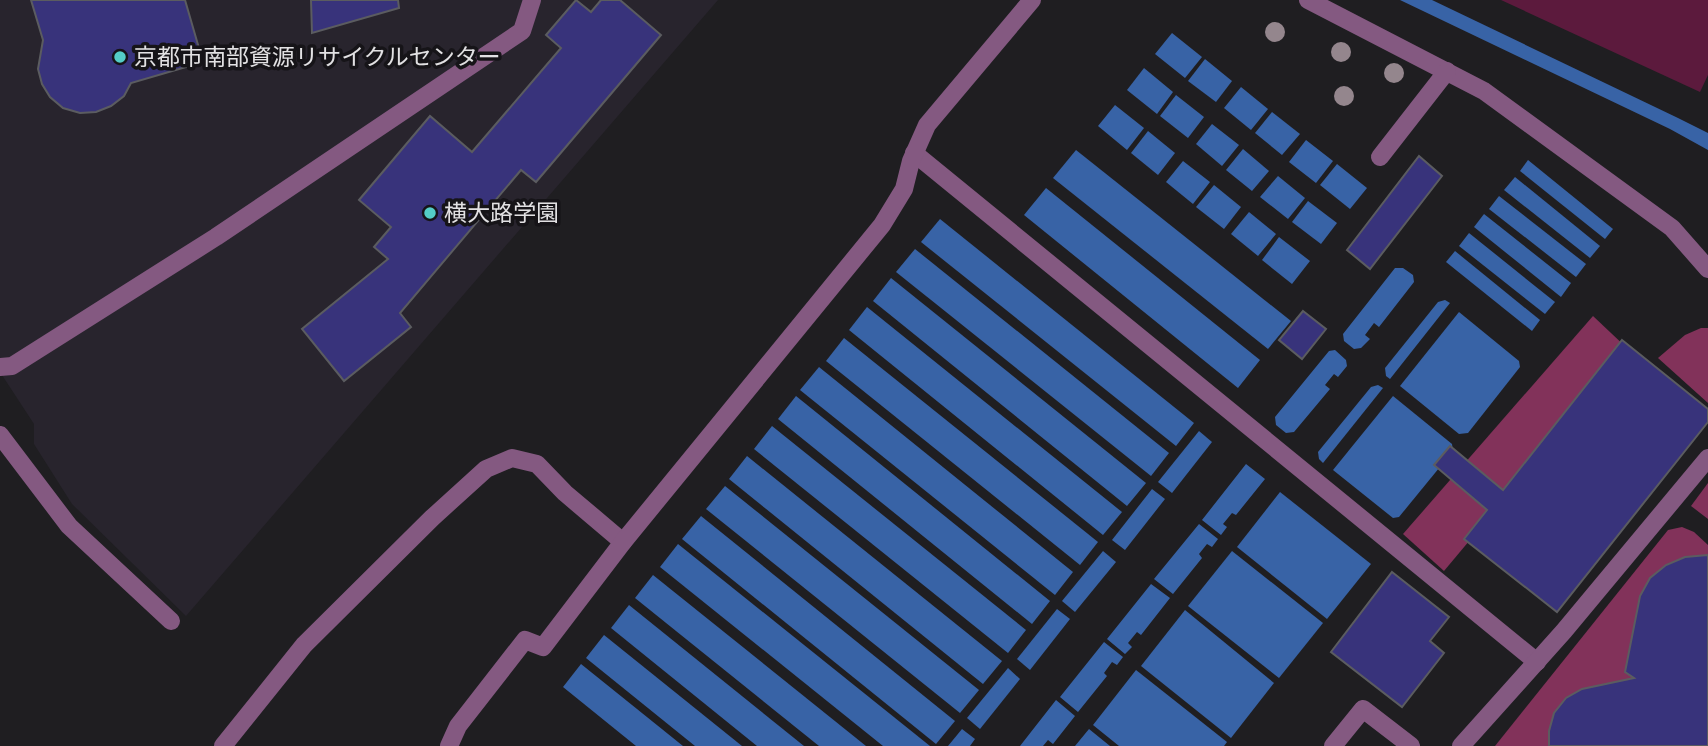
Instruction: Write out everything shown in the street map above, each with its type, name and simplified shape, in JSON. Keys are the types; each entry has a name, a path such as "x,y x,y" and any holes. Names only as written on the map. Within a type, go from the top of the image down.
{"lane":[{"path":"0,367 12,366 216,237 522,31 532,0"},
{"path":"449,746 458,726 525,640 543,647 623,542 882,225 904,189 914,153 927,125 1032,0"},
{"path":"1308,0 1484,91 1672,228 1708,269"},
{"path":"1380,157 1447,71"},
{"path":"914,153 1537,662"},
{"path":"0,435 69,526 172,621"},
{"path":"223,746 304,645 432,518 486,469 512,458 537,464 565,493 623,542"},
{"path":"1461,746 1537,662 1708,458"},
{"path":"1333,746 1363,709 1410,746"}],"shaded area":[{"path":"0,0 718,0 186,616 72,504 34,444 34,424 0,372"},
{"path":"1501,0 1708,0 1708,75 1700,92"},
{"path":"1593,316 1629,350 1444,571 1403,534"},
{"path":"1708,328 1708,403 1658,358 1685,335"},
{"path":"1708,483 1708,519 1691,506"},
{"path":"1682,527 1694,532 1708,545 1708,595 1623,746 1495,746 1668,530"}],"water":[{"path":"1400,0 1432,0 1678,118 1708,133 1708,150 1670,129"},
{"path":"1172,33 1202,57 1185,78 1155,54"},
{"path":"1205,59 1232,81 1216,102 1188,81"},
{"path":"1144,68 1173,92 1157,114 1127,90"},
{"path":"1241,87 1268,109 1251,130 1224,108"},
{"path":"1176,95 1204,117 1188,138 1160,116"},
{"path":"1115,105 1144,128 1127,150 1098,126"},
{"path":"1272,112 1300,134 1282,155 1255,133"},
{"path":"1212,124 1239,145 1222,166 1196,144"},
{"path":"1148,131 1175,153 1158,175 1131,153"},
{"path":"1306,140 1333,161 1316,183 1289,162"},
{"path":"1243,149 1269,171 1252,191 1226,170"},
{"path":"1076,150 1291,321 1268,349 1053,178"},
{"path":"1528,160 1613,229 1605,239 1520,171"},
{"path":"1183,161 1210,182 1193,204 1166,182"},
{"path":"1337,164 1367,188 1350,209 1320,185"},
{"path":"1278,176 1305,198 1288,219 1260,197"},
{"path":"1515,177 1600,246 1590,258 1504,190"},
{"path":"1214,185 1241,207 1224,229 1196,207"},
{"path":"1046,188 1260,360 1238,388 1024,215"},
{"path":"1499,196 1586,264 1576,277 1489,209"},
{"path":"1308,201 1337,223 1321,244 1292,222"},
{"path":"1249,212 1276,234 1258,256 1231,234"},
{"path":"1484,214 1571,283 1561,297 1474,227"},
{"path":"940,219 1194,423 1176,446 921,242"},
{"path":"1469,233 1555,302 1545,314 1459,246"},
{"path":"1279,237 1310,261 1292,284 1262,260"},
{"path":"915,249 1169,453 1151,476 896,272"},
{"path":"1455,251 1540,320 1532,331 1446,262"},
{"path":"1395,268 1403,268 1413,275 1414,282 1379,327 1374,323 1365,335 1370,339 1361,348 1354,349 1344,341 1343,334"},
{"path":"891,278 1146,483 1127,506 873,301"},
{"path":"1445,300 1450,303 1390,379 1386,376 1385,368 1438,302"},
{"path":"867,307 1122,512 1103,535 849,330"},
{"path":"1459,312 1519,361 1520,367 1468,433 1459,434 1400,386"},
{"path":"844,338 1098,542 1080,565 826,361"},
{"path":"1335,350 1346,360 1347,366 1338,377 1334,374 1325,385 1330,389 1294,432 1286,433 1276,425 1275,417 1329,351"},
{"path":"819,367 1073,572 1055,595 800,390"},
{"path":"1378,385 1383,388 1323,463 1318,452 1371,387"},
{"path":"796,396 1050,601 1032,624 778,419"},
{"path":"1393,396 1452,444 1453,451 1399,517 1393,518 1333,470"},
{"path":"772,426 1026,630 1008,653 754,449"},
{"path":"1199,431 1212,442 1172,493 1158,482"},
{"path":"747,456 1002,661 983,684 729,479"},
{"path":"1246,464 1265,479 1236,515 1232,513 1223,524 1227,527 1221,535 1202,520"},
{"path":"725,486 979,690 960,713 706,509"},
{"path":"1152,489 1165,499 1125,550 1112,540"},
{"path":"1280,492 1371,564 1327,619 1237,547"},
{"path":"701,516 955,721 936,744 682,539"},
{"path":"1199,524 1218,539 1212,547 1207,544 1199,554 1202,558 1173,594 1154,579"},
{"path":"678,544 930,746 883,746 660,567"},
{"path":"1103,551 1116,562 1075,612 1062,601"},
{"path":"1232,551 1323,623 1279,678 1188,606"},
{"path":"653,575 866,746 819,746 635,598"},
{"path":"1151,584 1170,598 1141,635 1137,632 1128,643 1132,647 1125,654 1107,639"},
{"path":"629,605 804,746 757,746 611,628"},
{"path":"1057,609 1070,619 1030,670 1017,659"},
{"path":"1185,610 1274,683 1231,738 1141,666"},
{"path":"604,635 742,746 695,746 586,658"},
{"path":"1104,642 1123,657 1117,665 1112,662 1104,673 1107,676 1078,712 1060,697"},
{"path":"581,664 683,746 636,746 563,687"},
{"path":"1008,668 1020,679 980,729 967,718"},
{"path":"1136,670 1227,742 1224,746 1119,746 1093,725"},
{"path":"1056,700 1075,716 1053,744 1048,740 1043,746 1020,746"},
{"path":"962,729 975,739 970,746 948,746"},
{"path":"1089,729 1110,746 1075,746"}],"building":[{"name":"京都市南部資源リサイクルセンター","path":"31,0 185,0 203,62 131,83 124,96 111,106 96,112 80,113 63,108 50,97 42,84 38,69 43,40"},
{"name":"京都市南部資源リサイクルセンター","path":"311,0 398,0 399,8 312,33"},
{"path":"576,0 591,12 601,0 620,0 661,35 536,182 521,170 400,313 411,327 344,381 302,329 388,259 374,247 391,227 359,200 430,116 472,152 561,48 546,35"},
{"path":"1419,156 1442,176 1370,269 1347,250"},
{"path":"1303,311 1326,329 1302,359 1279,340"},
{"path":"1622,340 1708,409 1708,422 1557,612 1464,539 1487,510 1434,465 1450,446 1503,490"},
{"path":"1708,555 1708,746 1549,746 1549,731 1554,713 1566,698 1582,689 1634,678 1625,672 1640,596 1650,578 1666,565 1685,557"},
{"path":"1392,572 1449,617 1430,641 1444,653 1402,707 1331,652"}],"place":[{"name":"京都市南部資源リサイクルセンター","path":"120,57"},
{"name":"横大路学園","path":"430,213"}]}
